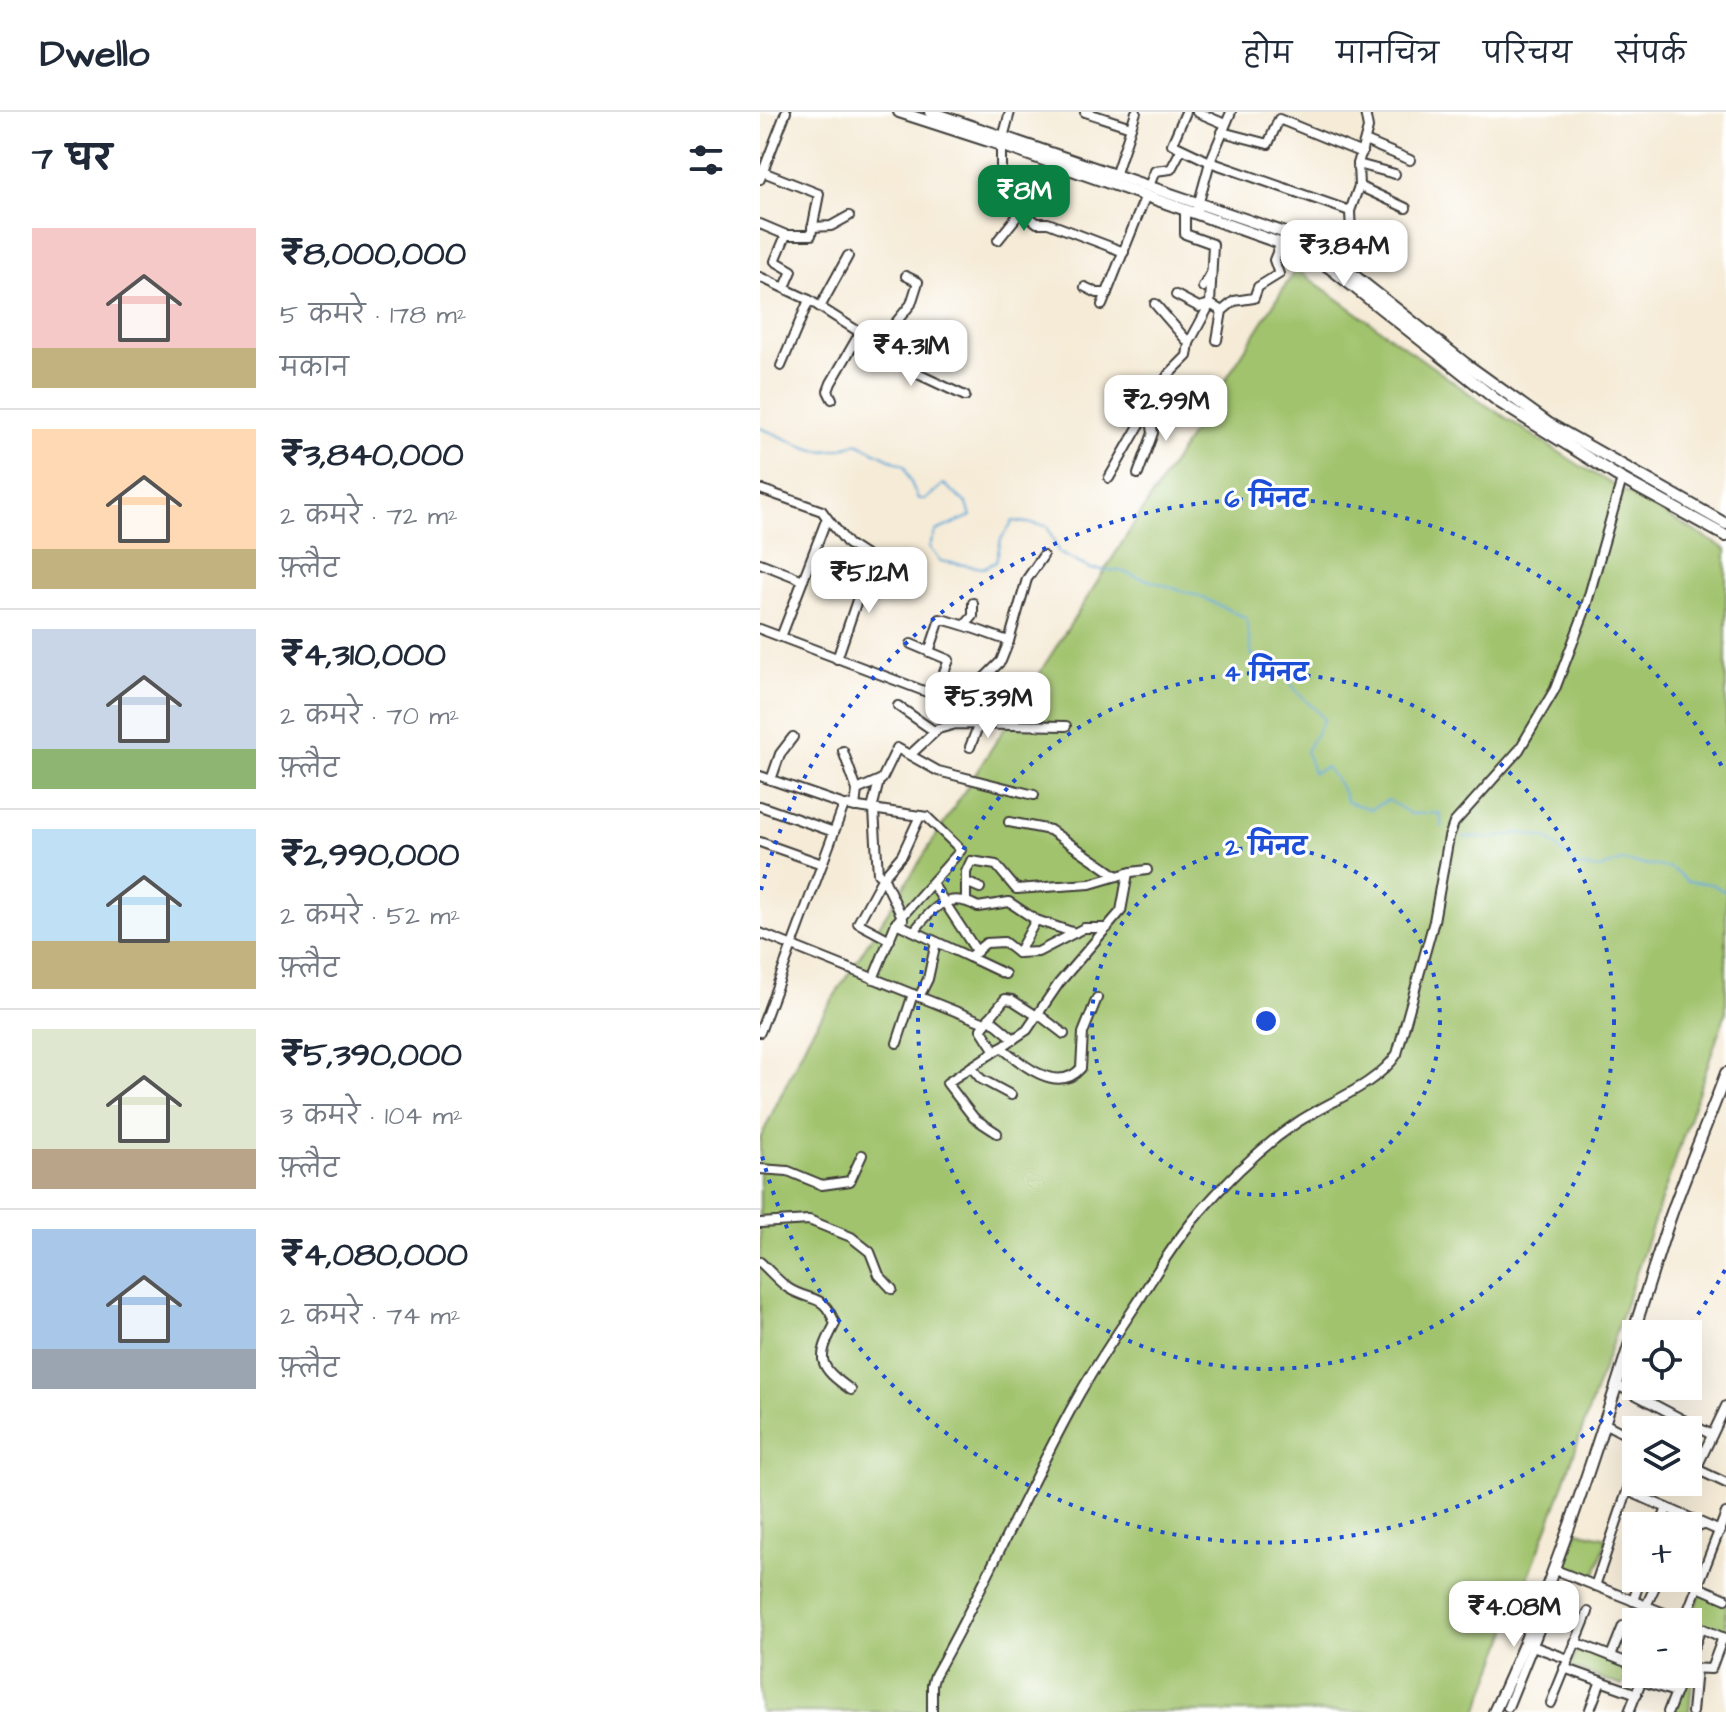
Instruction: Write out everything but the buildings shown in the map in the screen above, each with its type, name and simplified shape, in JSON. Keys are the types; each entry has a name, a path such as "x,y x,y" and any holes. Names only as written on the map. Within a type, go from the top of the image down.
{"street":[{"path":"760,224 786,235 811,235 819,194 761,176 786,112"},
{"path":"899,112 1002,140 1115,176 1148,191"},
{"path":"930,112 1305,252 1330,268 1499,402 1622,479 1726,536"},
{"path":"1010,112 1002,140 1001,174 1023,209 1037,223 1048,223 1124,252"},
{"path":"1085,112 1131,127"},
{"path":"1115,176 1136,112"},
{"path":"1186,112 1172,144 1181,150 1350,211"},
{"path":"1197,112 1223,128 1268,144 1279,119 1362,153"},
{"path":"1109,478 1168,375 1187,356 1189,343 1210,304 1213,244 1185,234 1231,112"},
{"path":"1365,112 1368,128 1358,164 1359,186 1350,211 1351,234 1388,263"},
{"path":"1355,127 1365,138 1410,160"},
{"path":"1102,305 1155,171 1171,169 1181,150"},
{"path":"1358,164 1395,174"},
{"path":"1359,186 1406,208"},
{"path":"998,240 1023,209"},
{"path":"1193,209 1297,237 1318,247 1466,364 1548,423 1726,524"},
{"path":"812,227 831,226 849,216"},
{"path":"785,287 792,271 775,261 786,235"},
{"path":"1217,340 1222,311 1234,301 1254,298 1258,287 1279,274 1274,260 1281,243"},
{"path":"820,307 848,256"},
{"path":"1203,287 1213,268"},
{"path":"878,344 911,304 918,282 906,276"},
{"path":"760,277 809,300 916,372 965,396"},
{"path":"1085,287 1097,293 1107,293"},
{"path":"1176,295 1199,307 1210,304 1222,311"},
{"path":"781,366 809,300"},
{"path":"1155,304 1189,343"},
{"path":"832,399 828,391 831,383 860,333"},
{"path":"1138,474 1153,433 1149,407"},
{"path":"932,1712 935,1675 967,1619 1076,1400 1178,1240 1227,1181 1253,1157 1299,1122 1391,1063 1400,1047 1434,921 1454,823 1519,750 1555,689 1584,613 1622,479"},
{"path":"760,489 822,511 848,544 871,559 837,659"},
{"path":"781,637 827,518"},
{"path":"977,685 1001,661 1027,579 1043,556"},
{"path":"760,563 803,580"},
{"path":"966,624 973,616 973,603"},
{"path":"929,652 940,619 966,624 1009,641"},
{"path":"760,629 932,694 936,692 949,660 911,644"},
{"path":"898,706 934,731"},
{"path":"910,755 934,731 956,724 1066,726"},
{"path":"970,747 979,724"},
{"path":"771,780 780,754 793,737"},
{"path":"1005,974 973,955 936,942 900,921 883,877 878,874 873,810 879,781 895,748 938,771 1034,795"},
{"path":"843,751 857,790 855,807"},
{"path":"760,776 844,805 927,817 971,861 996,865 1016,889 1090,884 1147,870"},
{"path":"857,790 879,781"},
{"path":"760,1032 844,805"},
{"path":"760,806 834,832"},
{"path":"890,940 858,923 883,877 902,855 920,816"},
{"path":"1009,822 1050,830 1117,876"},
{"path":"760,842 822,864"},
{"path":"873,979 900,921 961,850"},
{"path":"966,900 966,872 971,861"},
{"path":"997,1133 974,1118 947,1083 1027,1030 1059,983 1121,911 1128,873"},
{"path":"966,882 980,888"},
{"path":"932,883 973,955"},
{"path":"915,930 930,910 950,900 966,900 978,907 1009,902 1036,920 1075,933"},
{"path":"1018,953 1036,920"},
{"path":"973,955 986,943 1004,942 1018,953 1038,952 1086,928 1107,928"},
{"path":"760,933 873,979 987,1020 1014,1039"},
{"path":"772,937 787,958"},
{"path":"897,1043 916,995 928,979 936,942"},
{"path":"1064,1034 1007,998 981,1031 998,1049 1038,1073 1059,1079 1071,1077 1082,1063 1083,1033 1097,998"},
{"path":"971,1067 984,1082 1011,1095"},
{"path":"1508,1707 1670,1218 1726,1073"},
{"path":"760,1169 788,1171 822,1185 850,1181 862,1155"},
{"path":"760,1223 809,1220 851,1237 870,1252 879,1275 892,1289"},
{"path":"760,1262 789,1289 818,1298 830,1309 835,1324 821,1359 831,1375 851,1390"},
{"path":"1617,1385 1712,1435"},
{"path":"1702,1451 1726,1406"},
{"path":"1604,1423 1622,1433"},
{"path":"1702,1472 1726,1483"},
{"path":"1595,1586 1626,1496"},
{"path":"1639,1496 1720,1531"},
{"path":"1665,1512 1667,1508"},
{"path":"1702,1577 1726,1513"},
{"path":"1553,1569 1649,1608"},
{"path":"1702,1589 1726,1599"},
{"path":"1633,1601 1636,1592"},
{"path":"1646,1606 1652,1592"},
{"path":"1494,1712 1550,1603"},
{"path":"1551,1703 1588,1612"},
{"path":"1611,1656 1622,1628"},
{"path":"1702,1628 1724,1638 1711,1669 1702,1668"},
{"path":"1575,1642 1622,1660"},
{"path":"1529,1645 1568,1659"},
{"path":"1564,1668 1637,1694"},
{"path":"1589,1712 1601,1681"},
{"path":"1629,1712 1639,1688"},
{"path":"1666,1688 1675,1692"},
{"path":"1668,1712 1677,1688"},
{"path":"1691,1688 1692,1712"}],"green space":[{"path":"1296,269 1480,401 1579,465 1726,549 1726,1012 1559,1497 1477,1712 760,1712 760,1139 809,1036"},
{"path":"1577,1531 1607,1538 1594,1580 1564,1568"},
{"path":"1701,1593 1726,1604 1726,1635 1702,1624 1702,1608 1695,1608"},
{"path":"1578,1647 1622,1664 1622,1686 1570,1667"},
{"path":"1682,1688 1691,1688 1689,1712 1672,1712"}],"waterway":[{"path":"760,428 818,450 829,451 857,443 904,466 918,499 926,499 944,484 967,504 971,516 936,531 929,547 940,561 983,568 996,562 1001,539 1013,521 1047,526 1059,553 1091,569 1120,571 1199,596 1246,618 1252,656 1273,659 1324,720 1306,751 1313,773 1326,767 1340,785 1347,802 1371,809 1388,800 1411,814 1440,813 1442,827"},
{"path":"1463,837 1493,838 1521,833 1548,839 1577,866 1600,869 1621,861 1671,868 1687,881 1711,884 1726,892"}]}
